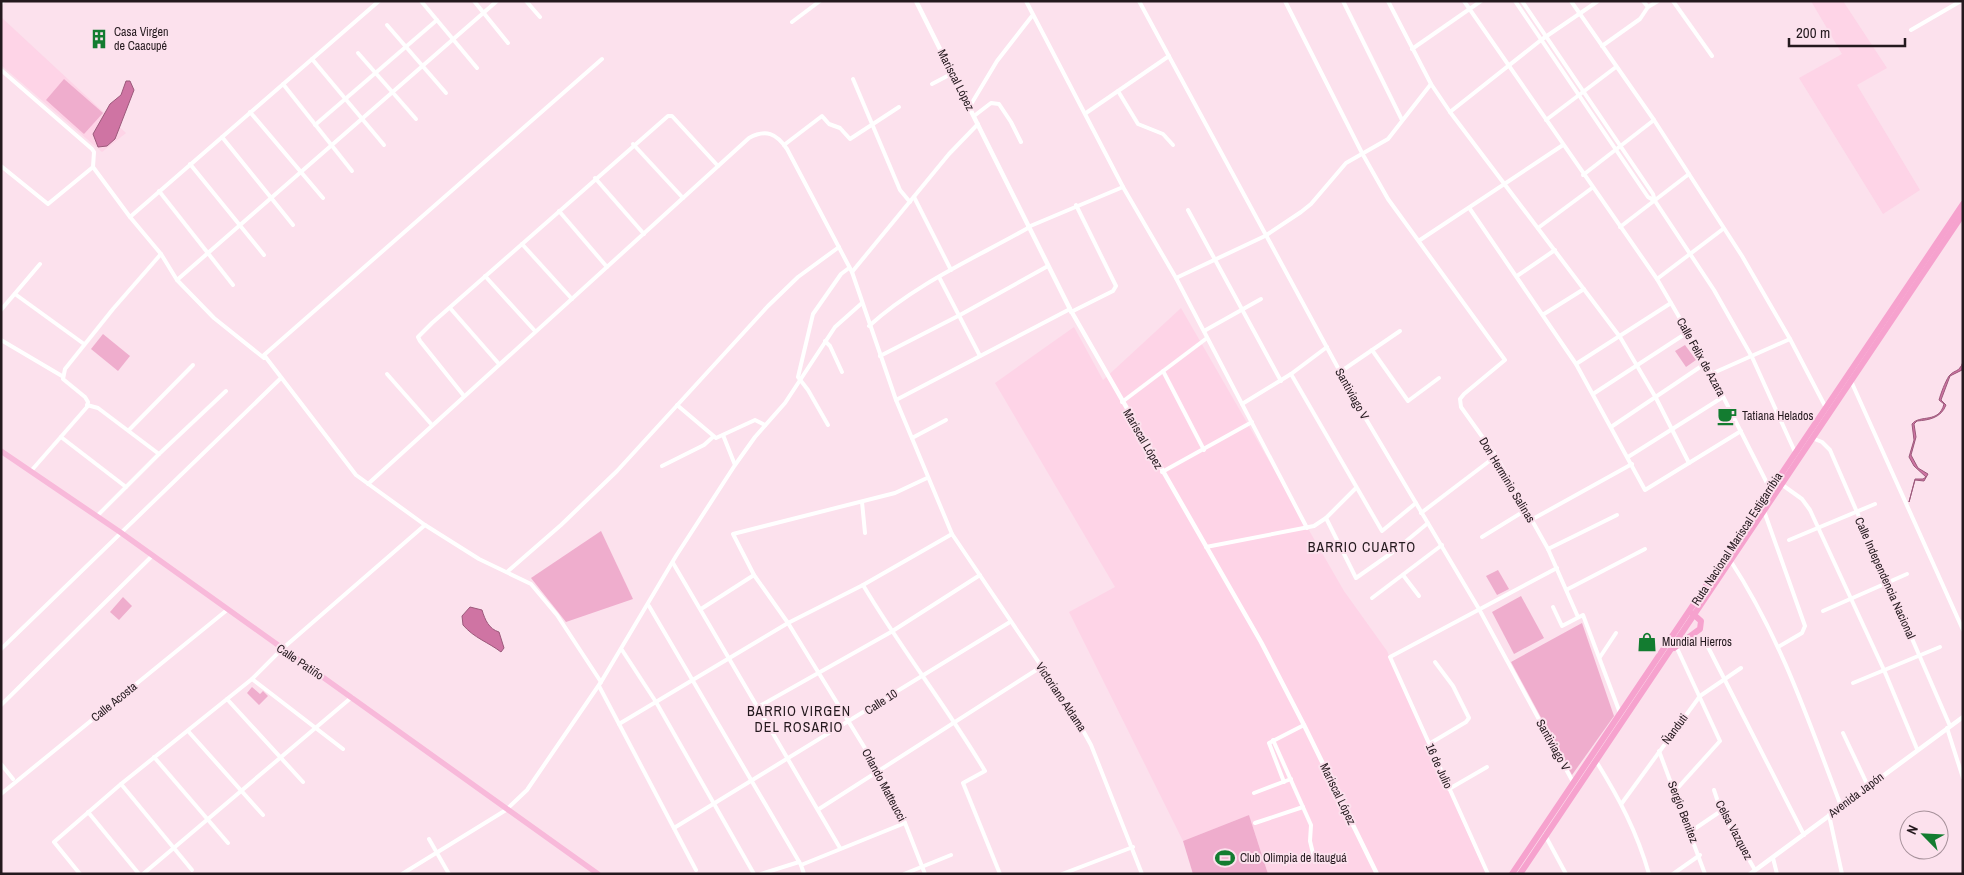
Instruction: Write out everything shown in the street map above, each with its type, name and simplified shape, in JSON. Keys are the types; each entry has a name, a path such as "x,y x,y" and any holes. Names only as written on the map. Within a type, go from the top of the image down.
{"highway":[{"name":"Ruta Nacional Mariscal Estigarribia","path":"1520,874 1668,652 1770,489 1963,204"},
{"name":"Ruta Nacional Mariscal Estigarribia","path":"1512,874 1620,713 1730,560 1963,214"},
{"path":"1668,652 1700,629 1702,621 1692,613"}],"main road":[{"name":"Calle Patiño","path":"1,451 120,532 227,610 352,697 589,871 598,874"}],"street":[{"path":"130,217 379,1"},
{"path":"421,1 477,68"},
{"path":"474,1 508,43"},
{"path":"176,280 497,1"},
{"path":"526,1 540,17"},
{"path":"808,1 811,8"},
{"path":"792,22 820,1"},
{"name":"Mariscal López","path":"916,1 1071,310 1205,548 1261,642 1377,874"},
{"path":"1026,1 1032,16 1086,113 1123,187 1176,278 1307,528"},
{"name":"Santiviago V","path":"1139,1 1326,347 1421,513 1479,609 1573,782"},
{"path":"1285,1 1362,153 1393,207 1420,240 1470,209 1562,145"},
{"path":"1343,1 1402,120"},
{"path":"1388,1 1430,84 1620,337 1656,398 1689,463"},
{"name":"Calle Felix de Azara","path":"1464,1 1656,279 1706,363 1770,489"},
{"path":"1412,49 1482,1"},
{"path":"1515,1 1648,196 1654,200 1714,290 1752,357 1795,452"},
{"path":"1522,1 1653,194 1654,200"},
{"path":"1571,1 1654,120 1742,256 1790,339 1825,406"},
{"path":"1450,112 1541,40 1598,1"},
{"path":"1643,1 1648,7"},
{"path":"1602,46 1640,19 1648,7 1658,1"},
{"path":"1673,1 1712,56"},
{"path":"1911,30 1962,2"},
{"path":"970,106 997,61 1032,16"},
{"path":"315,125 437,20"},
{"path":"387,25 446,93"},
{"path":"358,53 416,119"},
{"path":"1086,113 1169,56"},
{"path":"312,59 384,145"},
{"path":"266,359 265,353 602,60"},
{"path":"1546,120 1616,67"},
{"path":"1,70 92,149 94,152 93,167 130,217 161,254 176,280 214,318 266,359 347,465 368,484 479,560 525,580 537,590 557,615 600,684 696,870"},
{"path":"932,84 953,73"},
{"path":"853,79 900,190 910,202"},
{"path":"283,84 352,171"},
{"path":"1176,278 1265,236 1311,204 1340,168 1388,139 1430,84"},
{"path":"1118,91 1138,124 1163,134 1173,145"},
{"path":"974,116 991,103 999,104 1021,142"},
{"path":"368,484 718,166 758,134 771,133 784,145 820,117 840,128 850,140 871,124 899,107"},
{"path":"250,112 323,198"},
{"path":"464,396 418,338 485,276 663,118 672,116 718,166"},
{"path":"1583,175 1654,120"},
{"path":"852,272 949,154 978,124"},
{"path":"222,137 293,225"},
{"path":"633,144 683,198"},
{"name":"Victoriano Aldama","path":"784,145 852,272 896,400 952,534 1075,716 1091,745 1133,846 1142,874"},
{"path":"190,164 264,255"},
{"path":"1,166 48,204 93,167"},
{"path":"1620,227 1689,174"},
{"path":"595,178 644,234"},
{"path":"869,326 888,309 939,277 1028,227 1123,187"},
{"path":"1538,228 1592,188"},
{"path":"159,191 233,285"},
{"path":"914,197 951,270"},
{"path":"896,400 1071,310 1113,291 1116,286 1076,206"},
{"path":"1470,209 1544,314 1576,364 1645,490 1741,431"},
{"path":"1188,210 1281,381"},
{"path":"559,211 607,267"},
{"path":"1656,279 1723,229"},
{"name":"Don Herminio Salinas","path":"1420,240 1505,360 1464,394 1460,400 1464,412 1496,456 1548,550 1568,589 1578,617"},
{"path":"522,244 572,299"},
{"path":"506,572 561,525 616,471 768,306 798,277 839,247"},
{"path":"1517,276 1555,250"},
{"path":"62,376 84,344 161,254"},
{"path":"1,310 40,264"},
{"path":"880,356 960,315 1048,266"},
{"path":"799,379 813,314 841,274 849,268"},
{"path":"485,276 535,331"},
{"path":"939,277 980,356"},
{"path":"1544,314 1584,289"},
{"path":"14,294 84,344"},
{"path":"1204,331 1261,299"},
{"path":"402,874 506,810 527,790 622,650 673,562 735,465 765,425 785,403 835,327 862,303"},
{"path":"1576,364 1671,303"},
{"path":"450,308 499,364"},
{"path":"1340,372 1400,331"},
{"path":"1593,394 1688,332"},
{"path":"1122,402 1207,338"},
{"path":"1711,374 1790,339"},
{"path":"1,340 62,376 65,382 86,397 87,405 61,438 31,471"},
{"path":"825,341 842,372"},
{"path":"1242,404 1281,381 1326,347"},
{"path":"1372,350 1408,401 1439,378"},
{"path":"1611,427 1706,363"},
{"path":"129,430 193,365"},
{"path":"1163,371 1204,450"},
{"path":"386,374 432,425"},
{"path":"1291,374 1382,531 1416,503"},
{"path":"1,649 281,378"},
{"path":"799,379 808,390 828,425"},
{"path":"1851,380 1963,630"},
{"path":"97,516 226,391"},
{"path":"1628,458 1723,397"},
{"path":"87,405 98,408 159,454"},
{"path":"677,405 713,437"},
{"path":"662,466 704,445 713,437 723,435 755,420 765,425"},
{"path":"912,438 946,420"},
{"path":"1162,472 1252,422"},
{"path":"723,435 735,465"},
{"path":"61,438 126,487"},
{"name":"Calle Independencia Nacional","path":"1812,438 1822,442 1830,450 1949,727 1963,778"},
{"path":"1421,513 1496,456"},
{"path":"1531,520 1632,464"},
{"path":"865,533 862,502 900,491 928,478"},
{"path":"1781,484 1802,499 1819,528 1884,670 1917,749"},
{"path":"1205,548 1307,528 1326,518 1356,488"},
{"name":"Orlando Matteucci","path":"862,502 733,534 754,575 788,624 879,771 905,823 925,874"},
{"path":"1790,540 1875,504"},
{"path":"1482,537 1526,510"},
{"path":"1764,510 1805,626 1802,633 1778,647"},
{"path":"1548,550 1617,515"},
{"path":"1326,518 1356,578 1394,552 1428,523"},
{"path":"80,874 54,842 121,784 252,679 282,649 426,525"},
{"path":"619,724 788,624 863,585 952,534"},
{"path":"1372,598 1442,545"},
{"path":"1568,589 1645,549"},
{"path":"1,705 152,556"},
{"path":"1730,560 1763,615 1791,674 1840,806"},
{"path":"673,562 789,757 840,848"},
{"path":"1479,609 1556,568"},
{"path":"1403,574 1419,596"},
{"path":"1824,611 1907,574"},
{"path":"701,609 754,575"},
{"path":"758,707 817,672 891,632 980,575"},
{"path":"863,585 891,632 956,723 985,771 963,783 1000,874"},
{"path":"649,606 800,863 804,874"},
{"path":"1553,607 1562,626 1584,614 1620,713"},
{"name":"16 de Julio","path":"1479,609 1390,657 1488,874"},
{"name":"Calle Acosta","path":"1,794 227,610"},
{"name":"Calle 10","path":"674,828 1010,622"},
{"path":"1600,657 1616,633"},
{"path":"1707,645 1804,835"},
{"path":"1675,791 1720,740 1676,646"},
{"path":"1853,683 1940,647"},
{"path":"622,650 656,702 712,804 754,874"},
{"path":"1429,744 1466,722 1469,718 1453,686 1435,662"},
{"path":"819,809 1041,667"},
{"name":"Ñanduti","path":"1622,803 1700,696 1741,668"},
{"path":"252,679 343,749"},
{"path":"143,874 352,697"},
{"path":"227,699 303,782"},
{"name":"Avenida Japón","path":"1750,874 1917,749 1963,717"},
{"path":"1284,782 1268,745 1273,740 1304,725"},
{"path":"188,731 263,814"},
{"path":"1843,733 1868,786"},
{"path":"1273,740 1292,779 1310,825 1310,841 1315,862"},
{"name":"Sergio Benitez","path":"1659,751 1700,854 1705,874"},
{"path":"154,757 228,843"},
{"path":"1595,760 1622,803 1640,843 1649,874"},
{"path":"1,764 13,779"},
{"path":"1449,790 1487,767"},
{"path":"1254,793 1292,779"},
{"path":"121,784 192,870"},
{"name":"Celsa Vazquez","path":"1714,790 1721,810 1756,870"},
{"path":"1255,823 1303,807"},
{"path":"1690,832 1721,810"},
{"path":"88,812 139,874"},
{"path":"1829,816 1842,874"},
{"path":"761,874 800,863 905,823"},
{"path":"1545,835 1566,874"},
{"path":"429,840 449,874"},
{"path":"1062,874 1133,846"},
{"path":"1673,874 1700,854"},
{"path":"904,874 951,855"},
{"path":"1773,858 1777,874"}],"shaded area":[{"path":"1811,1 1843,1 1887,68 1857,85 1920,190 1883,214 1799,78 1842,54"},
{"path":"1,17 126,133 102,152 1,65"},
{"path":"64,79 103,113 84,134 46,100"},
{"path":"126,81 130,81 134,90 115,139 107,146 98,147 93,134 110,104 121,95"},
{"path":"1181,308 1344,591 1387,651 1486,874 1268,874 1249,815 1183,841 1069,612 1115,587 995,383 1074,327 1103,380"},
{"path":"103,334 130,356 118,371 91,349"},
{"path":"1685,345 1696,360 1686,367 1675,351"},
{"path":"1963,362 1962,370 1950,376 1941,400 1946,405 1941,413 1934,418 1917,421 1914,424 1916,437 1911,455 1918,468 1928,474 1924,481 1915,480 1909,502 1915,479 1926,477 1914,466 1909,457 1914,440 1912,424 1920,419 1934,416 1942,410 1944,404 1939,400 1945,384 1949,376 1960,368"},
{"path":"601,531 633,599 566,622 531,578"},
{"path":"1498,570 1509,589 1497,595 1486,576"},
{"path":"1521,596 1544,638 1514,654 1492,612"},
{"path":"123,597 132,606 119,620 110,612"},
{"path":"470,607 482,610 488,624 499,632 504,648 501,652 463,625 462,616"},
{"path":"1582,623 1614,716 1572,775 1511,662"},
{"path":"252,687 260,694 263,691 268,696 259,705 247,693"},
{"name":"Club Olimpia de Itauguá","path":"1249,815 1268,874 1193,874 1183,841"}],"place":[{"name":"Casa Virgen de Caacupé","path":"99,39"},
{"name":"Tatiana Helados","path":"1727,416"},
{"name":"Mundial Hierros","path":"1647,642"},
{"name":"Club Olimpia de Itauguá","path":"1225,858"}],"district":[{"name":"BARRIO CUARTO","path":"1362,547"},
{"name":"BARRIO VIRGEN DEL ROSARIO","path":"799,720"}]}
